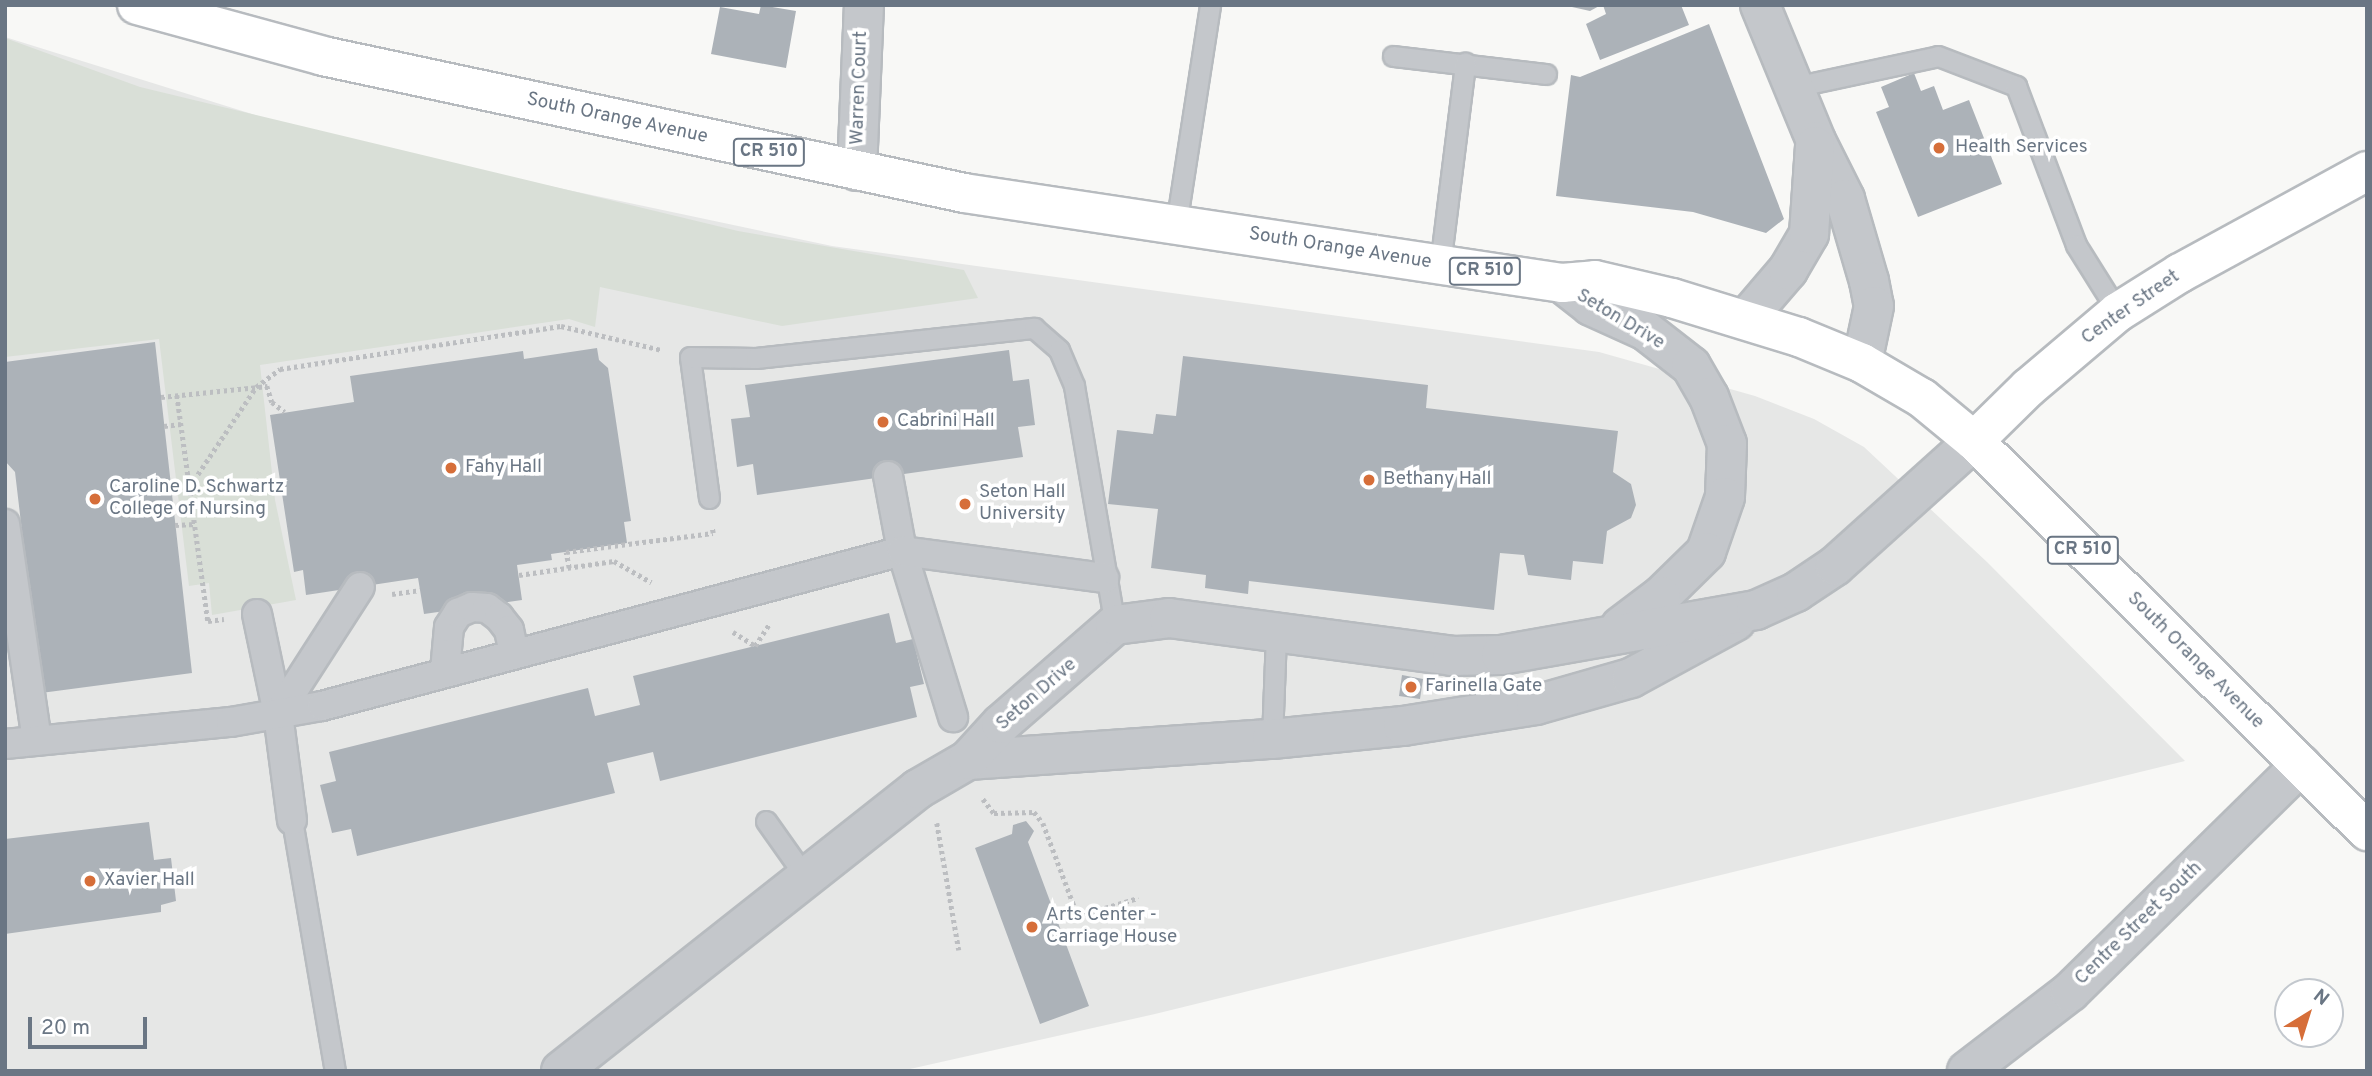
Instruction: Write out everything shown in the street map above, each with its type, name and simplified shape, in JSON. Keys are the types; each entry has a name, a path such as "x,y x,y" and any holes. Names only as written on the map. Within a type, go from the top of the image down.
{"main road":[{"name":"South Orange Avenue","path":"137,5 323,56 964,193 1562,283 1595,280 1746,319 1862,363 1922,398 1975,441 2367,831"},
{"name":"Center Street","path":"1975,441 2028,388 2118,312 2367,171"}],"street":[{"name":"Warren Court","path":"857,171 864,5"},
{"path":"1760,5 1816,141 1845,199 1869,281 1874,306 1862,363"},
{"path":"1746,319 1788,270 1809,234 1816,141"},
{"name":"Seton Drive","path":"1562,283 1591,306 1646,331 1691,366 1709,397 1727,444 1725,496 1706,552 1661,596 1612,633"},
{"name":"Seton Drive","path":"561,1071 918,789 973,776 1115,625 1169,618 1452,656 1501,655 1612,633 1756,610 1796,592 1835,566 1975,441"},
{"path":"888,476 902,551 953,717"},
{"path":"5,524 37,741"},
{"path":"5,744 278,714 902,551 1104,578"},
{"path":"278,714 356,594"},
{"path":"445,671 449,627 458,613 472,607 487,608 499,617 509,630 514,654"},
{"path":"973,776 1272,739 1403,726 1535,705 1630,678 1756,610"},
{"path":"257,614 278,714 292,820"},
{"name":"Centre Street South","path":"1967,1071 2070,992 2301,765"}],"lane":[{"path":"1176,225 1210,5"},
{"path":"1393,56 1546,74"},
{"path":"1794,87 1938,56 2016,86 2076,246 2118,312"},
{"path":"1440,265 1465,64"},
{"path":"709,498 690,357 756,358 1034,328 1059,350 1073,386 1088,448 1104,578 1115,625"},
{"path":"1272,739 1276,634"},
{"path":"292,820 335,1071"},
{"path":"766,821 807,879"}],"path":[{"path":"190,486 257,387 280,369 561,327 690,357"},
{"path":"161,397 267,386 272,402 285,412"},
{"path":"177,396 208,621 257,614"},
{"path":"164,426 181,424"},
{"path":"569,568 566,552 713,533 709,498"},
{"path":"175,525 195,524"},
{"path":"356,594 420,590"},
{"path":"973,776 994,813 1034,812 1043,823 1078,916 1138,898"},
{"path":"935,812 960,950"}],"shaded area":[{"name":"Seton Hall University","path":"5,37 268,119 493,174 832,246 1599,352 1755,396 1814,419 1864,447 1987,562 2185,761 1155,1014 901,1071 5,1071"},
{"path":"5,38 140,87 738,231 964,270 978,298 782,326 600,287 595,327 569,319 260,365 275,500 296,600 212,615 209,583 189,586 159,339 5,357"}],"building":[{"path":"761,5 796,11 786,68 711,54 720,7 759,14"},
{"path":"1563,5 1601,5 1590,11"},
{"path":"1603,5 1681,5 1689,25 1600,60 1586,24 1606,14"},
{"path":"1709,24 1784,219 1766,233 1693,212 1556,196 1571,75 1580,77"},
{"name":"Health Services","path":"1914,73 1921,91 1934,86 1943,110 1969,100 2002,184 1918,217 1876,112 1889,107 1881,87"},
{"name":"Caroline D. Schwartz College of Nursing","path":"155,342 192,673 41,693 15,472 5,461 5,362"},
{"name":"Fahy Hall","path":"597,348 599,360 608,368 631,521 624,522 627,543 551,554 552,560 517,565 522,600 424,614 418,578 306,595 303,570 294,572 270,415 354,402 350,376 523,351 524,359"},
{"name":"Cabrini Hall","path":"1009,350 1013,381 1029,379 1035,425 1018,427 1023,457 757,495 753,464 737,467 731,419 750,417 745,385"},
{"name":"Bethany Hall","path":"1183,356 1428,385 1426,408 1618,431 1613,472 1631,484 1636,505 1631,518 1607,531 1603,564 1573,561 1571,580 1528,575 1524,555 1500,553 1494,610 1249,581 1248,594 1205,588 1206,575 1151,568 1158,509 1108,504 1117,430 1153,434 1156,414 1176,416"},
{"path":"889,613 896,643 913,639 924,684 910,687 917,717 660,781 653,752 607,763 615,793 357,856 351,829 332,833 320,785 336,781 329,752 588,688 595,716 640,705 633,676"},
{"name":"Farinella Gate","path":"1402,675 1423,679 1420,699 1399,696"},
{"name":"Arts Center - Carriage House","path":"1026,821 1034,831 1028,842 1089,1006 1040,1024 975,848 1012,834 1013,825"},
{"name":"Xavier Hall","path":"149,822 154,860 171,858 176,901 161,905 161,912 5,934 5,839"}],"place":[{"name":"Health Services","path":"1939,148"},
{"name":"Cabrini Hall","path":"883,422"},
{"name":"Fahy Hall","path":"451,468"},
{"name":"Bethany Hall","path":"1369,480"},
{"name":"Caroline D. Schwartz College of Nursing","path":"95,499"},
{"name":"Seton Hall University","path":"965,504"},
{"name":"Farinella Gate","path":"1411,687"},
{"name":"Xavier Hall","path":"90,881"},
{"name":"Arts Center - Carriage House","path":"1032,927"}]}
